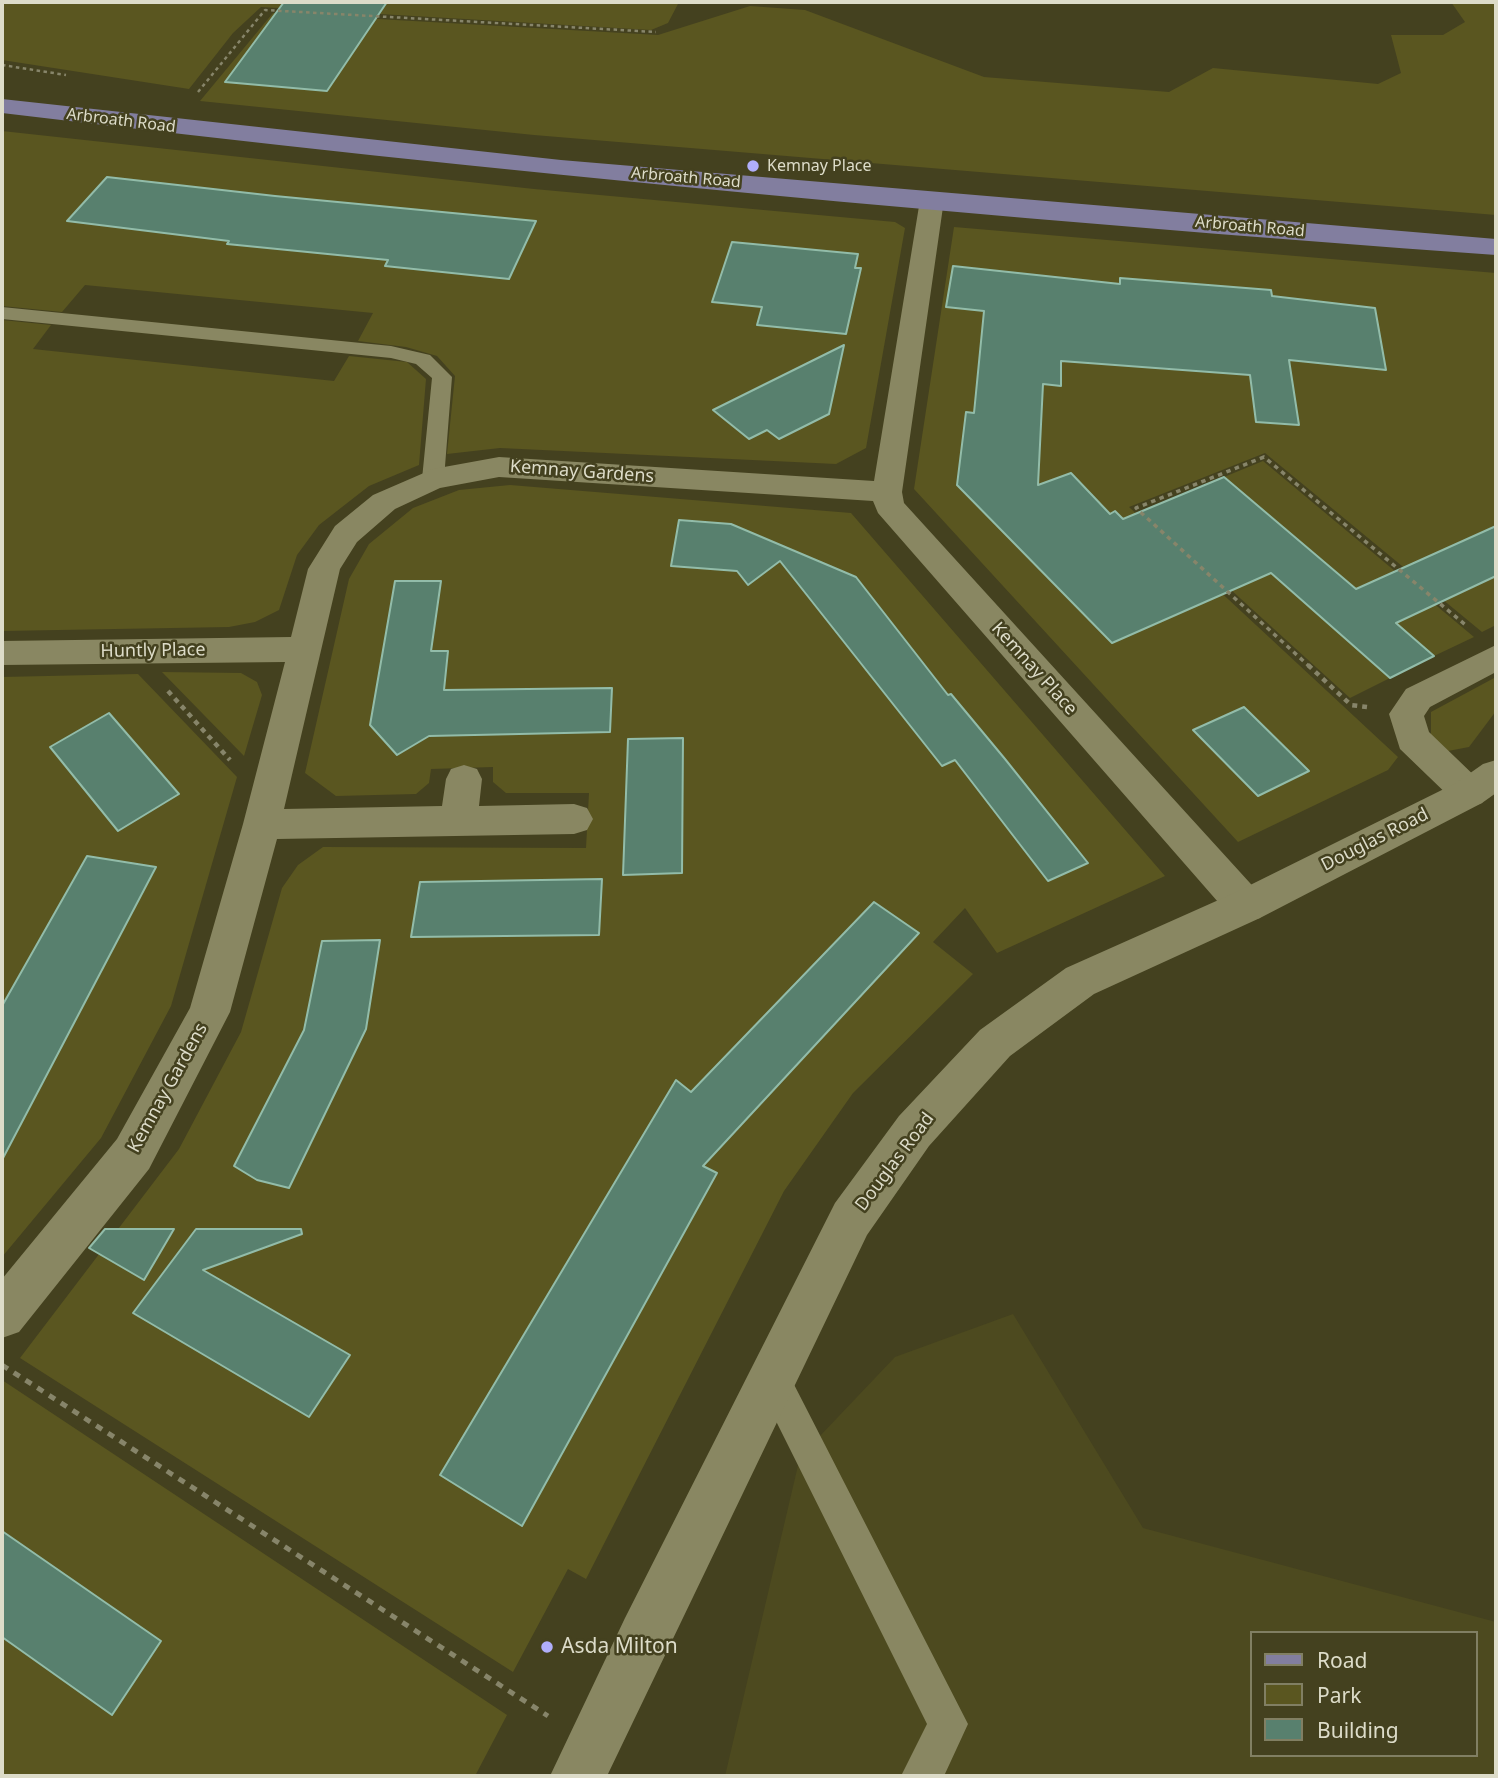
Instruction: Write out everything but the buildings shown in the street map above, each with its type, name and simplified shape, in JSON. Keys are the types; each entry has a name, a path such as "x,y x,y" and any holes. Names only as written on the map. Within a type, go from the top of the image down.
{"main road":[{"name":"Arbroath Road","path":"2,106 155,125 633,174 1496,247"}],"street":[{"path":"887,492 932,200"},
{"name":"Kemnay Gardens","path":"2,1315 133,1154 209,1012 262,824 324,569 346,534 384,502 433,479 499,467 887,492"},
{"name":"Kemnay Place","path":"887,492 889,506 1246,906"},
{"name":"Huntly Place","path":"2,653 304,649"},
{"path":"1406,714 1418,698 1496,657"},
{"name":"Douglas Road","path":"1406,714 1413,739 1483,784"},
{"path":"459,821 464,779"},
{"name":"Douglas Road","path":"585,1761 851,1219 914,1131 995,1043 1080,981 1246,906 1483,784"},
{"path":"262,824 574,819"}],"lane":[{"path":"2,313 391,352 423,359 442,377 433,479"},
{"path":"772,1377 948,1724 922,1776"}],"path":[{"path":"195,96 265,10 656,32"},
{"path":"1406,714 1351,705 1136,508 1264,457 1472,630"},
{"path":"158,651 151,672 239,771 275,770"},
{"path":"2,1365 585,1761"}],"shaded area":[{"path":"1013,1314 1143,1528 1496,1622 1496,1776 725,1776 800,1457 895,1357"}],"green space":[{"path":"2,2 679,2 668,23 651,30 261,7 233,33 189,89 2,60"},
{"path":"1451,2 1496,2 1496,215 534,135 200,101 273,13 658,35 750,6 805,10 984,77 1169,92 1213,68 1378,84 1401,73 1391,35 1443,35 1465,22"},
{"path":"2,131 534,189 895,222 905,228 866,448 836,464 500,448 447,454 455,376 437,356 406,347 358,341 373,313 85,285 62,312 2,306"},
{"path":"954,227 1496,273 1496,526 1421,560 1461,593 1496,576 1496,625 1482,632 1265,453 1129,507 1398,757 1388,770 1238,842 914,489"},
{"path":"2,320 51,325 33,349 334,381 349,356 407,362 426,379 419,465 369,486 319,525 297,555 279,610 255,622 229,627 2,631"},
{"path":"1263,461 1474,637 1434,656 1224,477"},
{"path":"510,485 851,513 1165,876 997,953 965,908 933,942 973,974 853,1093 784,1191 586,1579 568,1569 513,1672 20,1358 179,1149 241,1032 282,888 298,865 323,847 586,848 589,793 506,793 493,782 493,767 431,769 429,783 416,794 336,796 305,773 349,579 369,544 413,508 459,490"},
{"path":"1182,494 1390,678 1350,698 1143,510"},
{"path":"162,672 241,673 257,682 262,695 244,756"},
{"path":"138,674 237,777 171,1006 101,1138 2,1257 2,677"},
{"path":"1496,677 1496,711 1469,747 1448,751 1431,735 1431,712"},
{"path":"2,1380 507,1715 475,1776 2,1776"}],"place":[{"name":"Kemnay Place","path":"753,166"},
{"name":"Asda Milton","path":"547,1647"}]}
